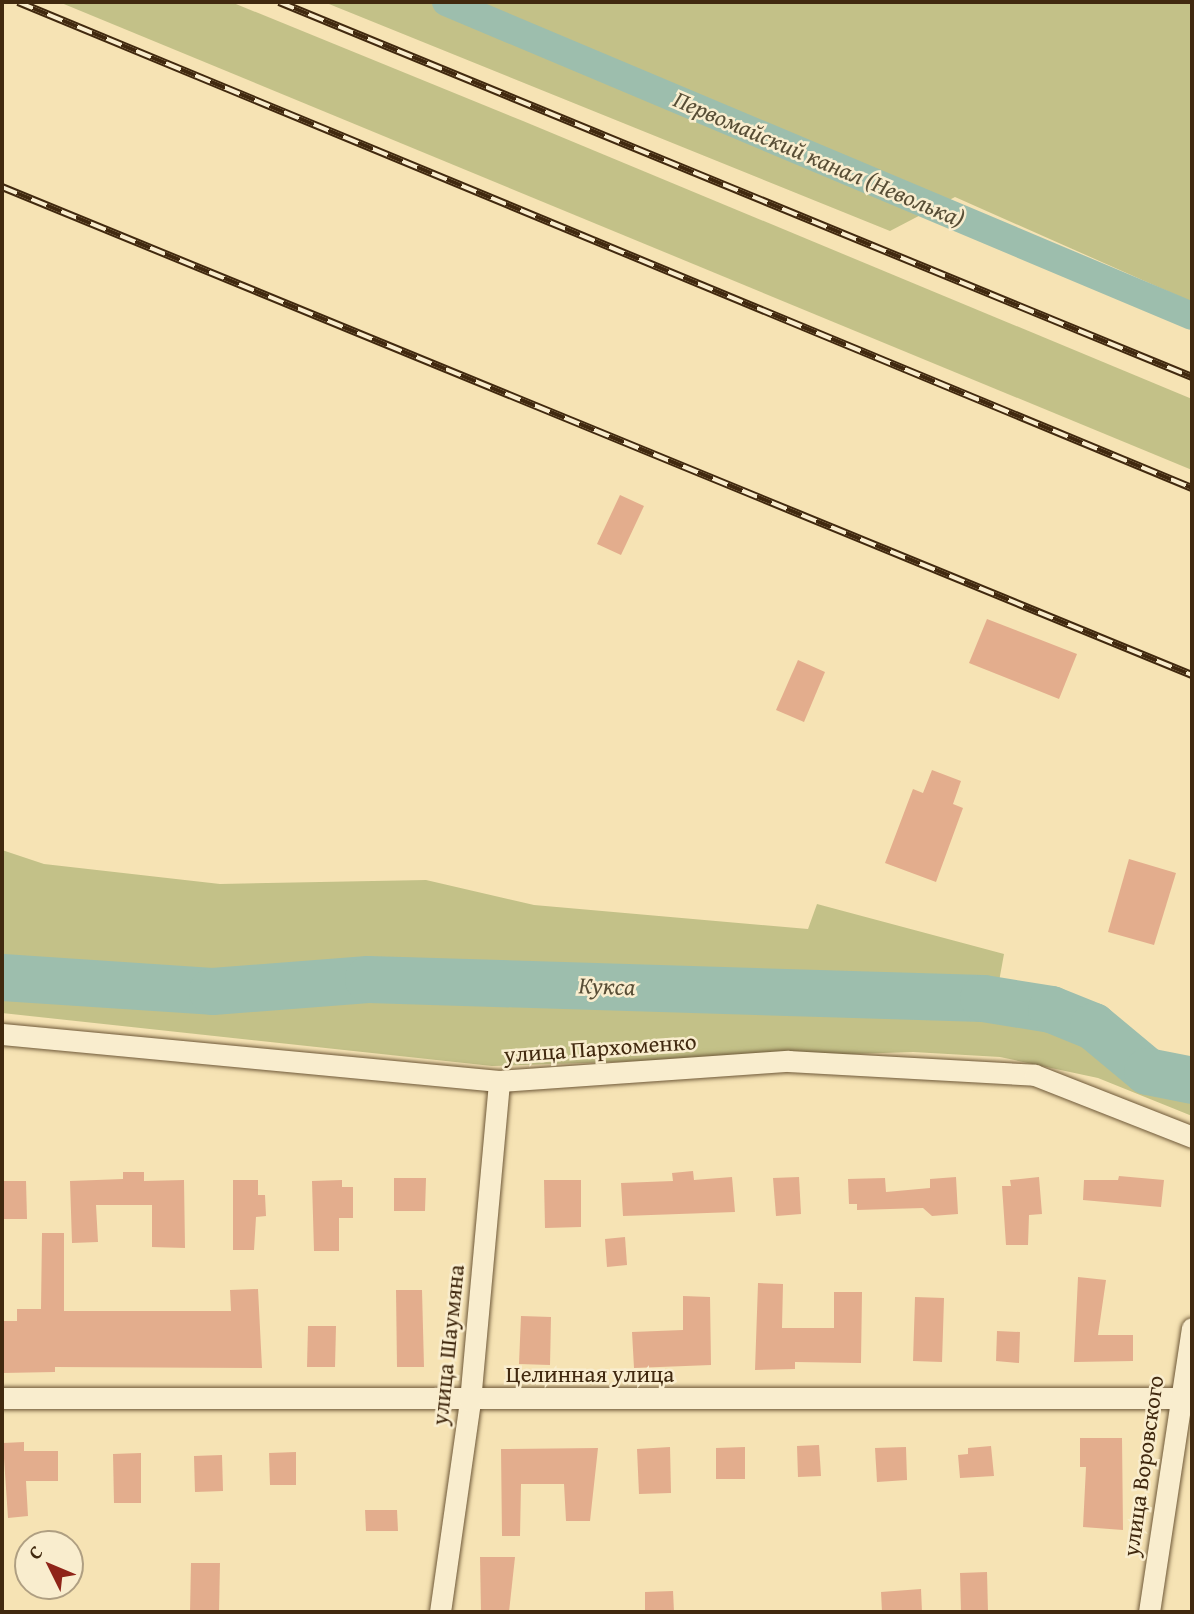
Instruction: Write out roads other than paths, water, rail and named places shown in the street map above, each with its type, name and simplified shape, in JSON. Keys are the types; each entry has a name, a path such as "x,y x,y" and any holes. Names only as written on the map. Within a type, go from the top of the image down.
{"street":[{"name":"улица Пархоменко","path":"2,1034 499,1081 788,1061 1035,1075 1192,1137"},
{"name":"улица Шаумяна","path":"440,1612 470,1401 499,1081"},
{"name":"улица Воровского","path":"1149,1612 1178,1398 1192,1328"},
{"name":"Целинная улица","path":"2,1398 470,1401 1178,1398"}],"waterway":[{"name":"Первомайский канал (Неволька)","path":"446,2 1192,316"},
{"name":"Кукса","path":"2,977 212,991 368,979 983,998 1051,1009 1093,1026 1147,1071 1192,1080"}],"railway":[{"path":"18,2 1192,488"},
{"path":"279,2 1192,377"},
{"path":"2,187 1192,675"}]}
